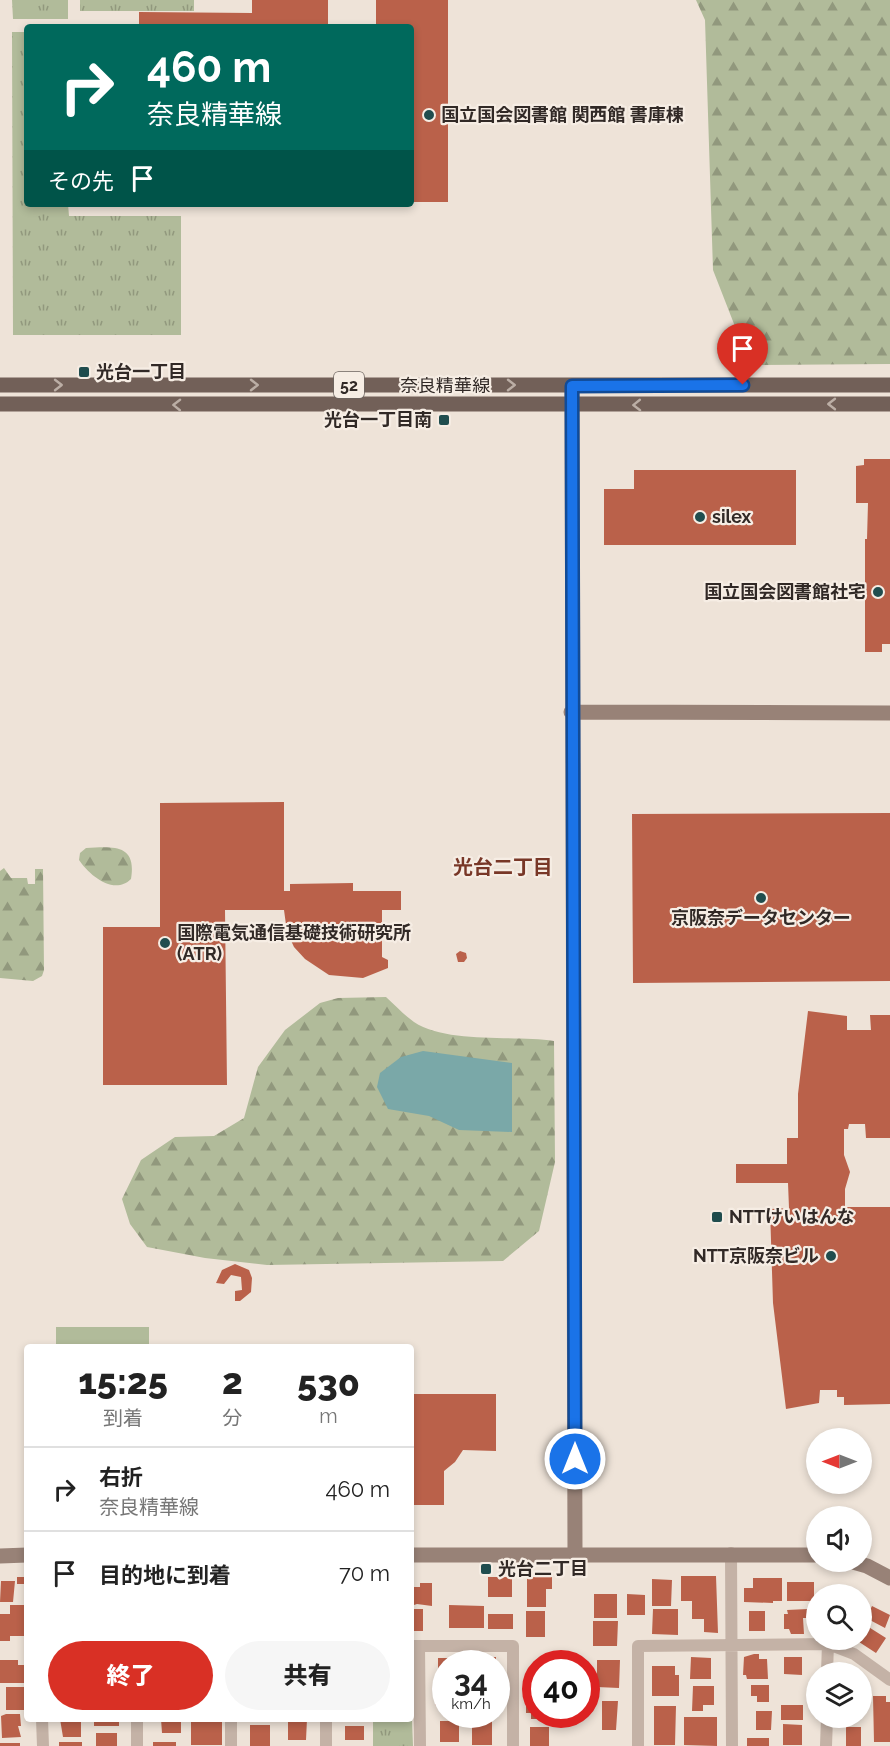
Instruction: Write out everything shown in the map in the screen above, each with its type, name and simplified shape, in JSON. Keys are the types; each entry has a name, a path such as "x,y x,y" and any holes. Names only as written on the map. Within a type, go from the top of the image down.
{"main road":[{"name":"奈良精華線","path":"0,385 890,385"},
{"name":"奈良精華線","path":"0,404 572,406 890,404"}],"street":[{"path":"572,386 575,1555"},
{"path":"572,712 890,713"},
{"path":"731,1553 732,1746"},
{"path":"414,1555 731,1553 806,1555"},
{"path":"0,1556 24,1556"},
{"path":"872,1569 890,1578"},
{"path":"638,1746 638,1646 806,1644"},
{"path":"420,1746 415,1646 513,1646 513,1746"},
{"path":"844,1650 854,1654 890,1680"},
{"path":"42,1722 43,1746"},
{"path":"137,1722 137,1746"},
{"path":"231,1722 231,1746"},
{"path":"326,1722 326,1746"},
{"path":"826,1746 827,1728"}],"green space":[{"path":"12,0 68,0 68,19 13,19"},
{"path":"80,0 194,0 194,11 80,11"},
{"path":"696,0 890,0 890,364 750,365 713,270 705,20"},
{"path":"12,32 24,32 24,207 68,207 69,216 181,216 181,335 13,335"},
{"path":"86,848 113,848 126,853 132,867 131,879 124,884 117,885 102,882 79,860 80,853"},
{"path":"4,868 11,878 27,878 28,884 35,884 35,869 43,869 44,970 42,976 33,981 0,978 0,871"},
{"path":"386,997 414,1022 428,1029 482,1038 554,1041 555,1162 539,1231 503,1261 267,1265 205,1258 147,1247 130,1224 122,1199 141,1160 175,1137 214,1136 244,1118 258,1067 285,1030 320,1003 338,998"},
{"path":"56,1327 149,1327 149,1344 56,1344"},
{"path":"373,1722 412,1722 413,1746 373,1746"}],"water":[{"path":"423,1051 512,1063 512,1132 459,1130 429,1116 388,1109 377,1087 380,1073 401,1057"}],"building":[{"path":"252,0 328,0 328,24 139,24 139,12 252,13"},
{"name":"国立国会図書館 関西館 書庫棟","path":"376,0 448,0 448,202 414,202 414,24 376,24"},
{"name":"国立国会図書館社宅","path":"864,459 890,459 890,644 882,644 882,652 865,652 865,539 867,539 868,503 856,503 856,466 864,465"},
{"name":"silex","path":"634,470 796,470 796,545 604,545 604,489 634,489"},
{"name":"国際電気通信基礎技術研究所 (ATR)","path":"284,802 284,891 290,891 290,884 353,883 353,891 401,891 401,910 382,910 382,957 388,960 388,968 363,978 329,975 305,959 294,947 287,932 284,910 225,910 227,1085 103,1085 103,927 160,927 160,803"},
{"name":"京阪奈データセンター","path":"890,813 890,981 633,983 632,814"},
{"path":"460,951 466,953 467,958 464,962 458,962 456,954"},
{"name":"NTT京阪奈ビル","path":"808,1011 847,1016 847,1030 871,1030 870,1015 890,1015 890,1138 866,1138 865,1124 849,1124 848,1129 844,1129 844,1155 850,1172 845,1189 845,1207 890,1207 890,1404 844,1405 844,1397 837,1397 837,1390 820,1390 819,1403 786,1409 773,1303 770,1209 789,1208 788,1183 736,1183 736,1164 787,1164 787,1138 798,1138 798,1094"},
{"path":"235,1264 249,1270 252,1278 251,1292 240,1301 235,1301 235,1291 242,1290 241,1277 231,1275 224,1284 216,1283 222,1270"},
{"path":"414,1394 496,1394 496,1451 463,1450 455,1462 444,1471 444,1505 414,1505"},
{"path":"681,1576 716,1576 718,1633 704,1632 704,1619 692,1619 692,1601 681,1601"},
{"path":"17,1577 24,1577 24,1584 17,1584"},
{"path":"488,1577 512,1577 512,1597 488,1597"},
{"path":"527,1577 552,1577 552,1589 546,1589 546,1607 527,1607"},
{"path":"753,1578 782,1578 782,1601 744,1602 744,1588 753,1588"},
{"path":"652,1579 672,1580 671,1606 652,1606"},
{"path":"1,1581 15,1581 13,1602 0,1602"},
{"path":"787,1582 814,1582 814,1584 806,1584 806,1601 787,1601"},
{"path":"420,1583 432,1583 432,1606 414,1605 414,1587 420,1587"},
{"path":"594,1594 617,1594 617,1618 594,1618"},
{"path":"627,1594 645,1595 645,1615 627,1615"},
{"path":"10,1605 24,1605 24,1636 10,1636 10,1641 0,1641 0,1614 10,1614"},
{"path":"449,1605 484,1606 484,1628 449,1628"},
{"path":"872,1606 890,1615 885,1628 872,1621"},
{"path":"414,1609 423,1609 423,1631 414,1631"},
{"path":"653,1609 678,1609 678,1635 652,1634"},
{"path":"806,1609 806,1618 803,1618 804,1634 791,1634 789,1629 784,1629 784,1614 788,1614 787,1610"},
{"path":"526,1611 545,1611 545,1637 526,1637"},
{"path":"749,1611 765,1611 765,1631 749,1631"},
{"path":"488,1614 513,1614 513,1629 488,1629"},
{"path":"593,1621 618,1621 617,1646 593,1646"},
{"path":"872,1629 886,1638 876,1653 871,1650"},
{"path":"759,1654 759,1659 767,1659 768,1679 747,1679 746,1675 743,1675 744,1657"},
{"path":"691,1657 711,1658 711,1679 690,1679"},
{"path":"784,1657 802,1657 802,1675 784,1674"},
{"path":"0,1660 18,1660 18,1665 24,1665 24,1683 0,1683"},
{"path":"600,1660 620,1660 619,1688 600,1687"},
{"path":"652,1666 675,1666 675,1675 679,1675 679,1696 652,1696"},
{"path":"751,1685 769,1685 769,1702 757,1702 757,1696 751,1696"},
{"path":"693,1686 714,1686 714,1705 703,1705 703,1711 692,1711"},
{"path":"6,1687 24,1687 24,1710 6,1710"},
{"path":"873,1696 886,1696 886,1702 890,1702 890,1742 874,1742"},
{"path":"602,1701 618,1701 616,1730 602,1730"},
{"path":"781,1705 803,1705 803,1720 781,1720"},
{"path":"654,1706 676,1706 675,1745 654,1745"},
{"path":"756,1711 772,1711 771,1730 756,1730"},
{"path":"20,1714 21,1726 18,1726 21,1737 2,1738 1,1716"},
{"path":"684,1717 717,1717 717,1746 684,1745"},
{"path":"60,1722 81,1722 81,1737 63,1737"},
{"path":"94,1722 119,1722 119,1726 94,1726"},
{"path":"161,1722 181,1722 181,1733 162,1733"},
{"path":"191,1722 222,1722 222,1745 191,1745"},
{"path":"288,1722 307,1722 306,1740 288,1740"},
{"path":"783,1724 802,1725 802,1745 783,1745"},
{"path":"250,1725 270,1725 270,1746 250,1746"},
{"path":"345,1726 364,1726 364,1740 345,1740"},
{"path":"440,1728 459,1728 459,1742 440,1742"},
{"path":"472,1728 492,1728 492,1745 472,1745"},
{"path":"530,1728 549,1728 549,1746 530,1746"},
{"path":"846,1728 861,1728 861,1746 846,1746"},
{"path":"96,1733 117,1733 117,1746 96,1746"},
{"path":"747,1738 769,1738 769,1746 747,1746"},
{"path":"59,1742 82,1742 82,1746 59,1746"},
{"path":"153,1742 176,1742 176,1746 153,1746"},
{"path":"0,1743 20,1743 20,1746 0,1746"}],"place":[{"name":"国立国会図書館 関西館 書庫棟","path":"429,115"},
{"name":"光台一丁目","path":"84,372"},
{"name":"光台一丁目南","path":"444,420"},
{"name":"silex","path":"700,517"},
{"name":"国立国会図書館社宅","path":"878,592"},
{"name":"京阪奈データセンター","path":"761,898"},
{"name":"国際電気通信基礎技術研究所 (ATR)","path":"165,943"},
{"name":"NTTけいはんな","path":"717,1217"},
{"name":"NTT京阪奈ビル","path":"831,1256"},
{"name":"光台二丁目","path":"486,1569"}],"district":[{"name":"光台二丁目","path":"503,867"}],"route":[{"path":"575,1459 572,386 743,385"}]}
